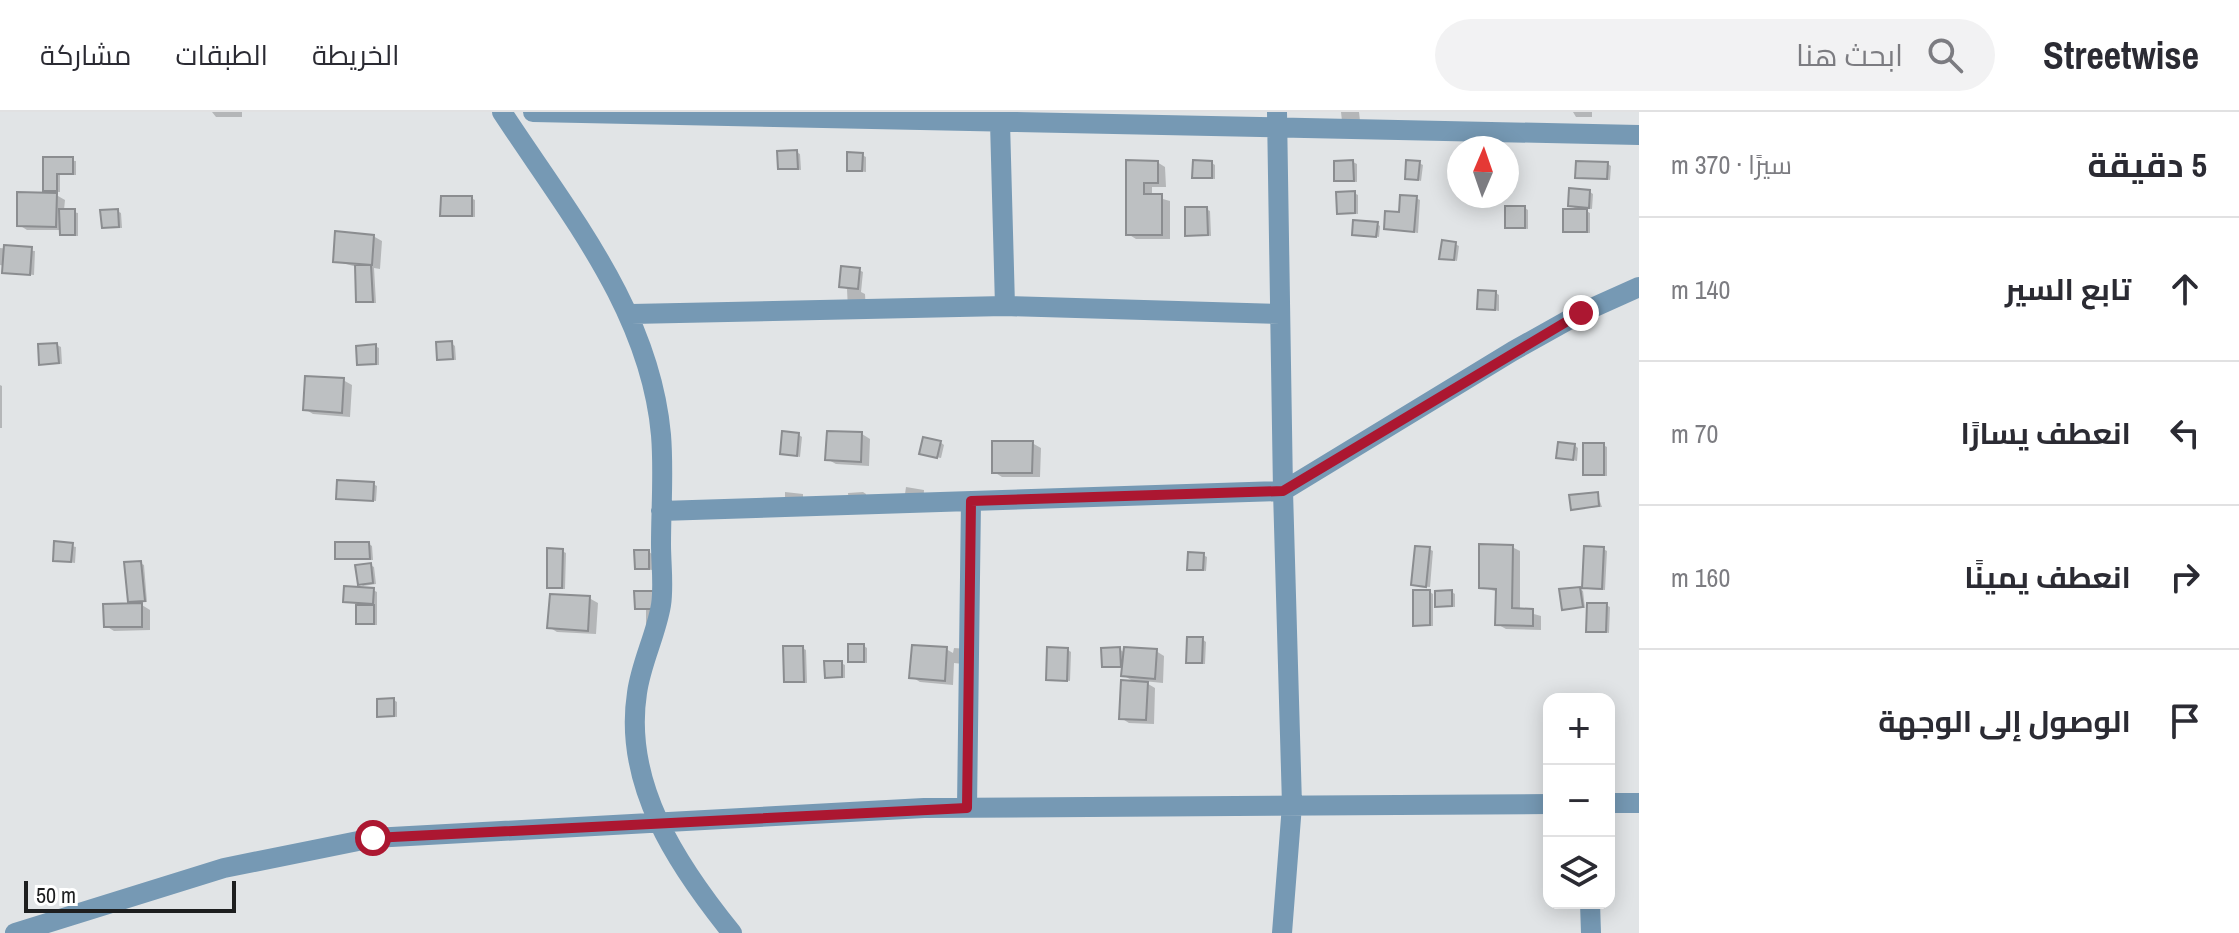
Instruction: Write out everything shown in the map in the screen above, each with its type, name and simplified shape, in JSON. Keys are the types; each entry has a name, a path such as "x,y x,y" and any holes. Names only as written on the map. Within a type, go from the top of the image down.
{"street":[{"path":"502,112 613,280 631,314 645,358 661,434 661,604 637,692 634,741 641,782 658,823 707,901 732,933"},
{"path":"533,112 1000,122 1462,122 1639,135"},
{"path":"1277,120 1292,805 1282,933"},
{"path":"1000,122 1005,306"},
{"path":"661,511 1283,491 1513,351 1581,313 1639,287"},
{"path":"631,314 1005,306 1280,314"},
{"path":"967,808 971,501"},
{"path":"1615,803 1639,803"},
{"path":"15,933 224,868 373,838 967,808 1543,804"},
{"path":"1590,909 1591,933"}],"building":[{"path":"797,150 798,169 778,169 777,151"},
{"path":"847,152 863,153 862,171 847,171"},
{"path":"43,157 73,157 73,174 57,174 57,191 43,191"},
{"path":"1126,160 1158,161 1158,183 1144,183 1144,194 1162,194 1162,235 1126,235"},
{"path":"1193,160 1212,161 1212,178 1192,178"},
{"path":"1353,160 1354,181 1334,181 1334,161"},
{"path":"1406,160 1420,161 1418,180 1405,179"},
{"path":"1576,161 1608,162 1607,179 1575,178"},
{"path":"1569,188 1590,190 1589,208 1568,206"},
{"path":"1355,191 1355,213 1337,214 1336,192"},
{"path":"17,192 57,193 56,227 17,226"},
{"path":"1400,195 1417,196 1414,232 1384,229 1385,211 1399,212"},
{"path":"441,196 472,196 472,216 440,216"},
{"path":"1525,206 1525,228 1505,228 1505,208"},
{"path":"1185,207 1207,207 1208,235 1185,236"},
{"path":"59,209 75,209 75,235 60,235"},
{"path":"118,209 119,227 102,228 100,210"},
{"path":"1563,209 1587,209 1587,232 1563,232"},
{"path":"1353,220 1378,222 1376,237 1352,235"},
{"path":"335,231 374,235 372,265 333,262"},
{"path":"1442,240 1456,242 1454,260 1439,259"},
{"path":"4,245 32,247 30,275 2,273"},
{"path":"355,265 371,265 373,302 356,302"},
{"path":"841,266 860,268 858,289 839,287"},
{"path":"1478,290 1496,291 1495,310 1477,309"},
{"path":"452,341 453,359 437,360 436,342"},
{"path":"57,343 59,363 39,365 38,344"},
{"path":"376,344 376,364 357,365 356,346"},
{"path":"305,376 344,378 342,413 303,410"},
{"path":"782,431 799,433 797,456 780,454"},
{"path":"827,431 862,432 861,462 825,460"},
{"path":"923,437 941,441 937,458 919,454"},
{"path":"992,441 1033,441 1032,473 992,473"},
{"path":"1558,442 1575,444 1573,460 1556,458"},
{"path":"1583,443 1604,443 1604,475 1583,475"},
{"path":"337,480 374,482 373,501 336,499"},
{"path":"1598,492 1599,506 1571,510 1569,495"},
{"path":"54,541 73,543 71,562 53,561"},
{"path":"335,542 369,542 370,559 335,559"},
{"path":"1479,544 1513,545 1512,608 1533,609 1533,626 1495,625 1496,589 1479,588"},
{"path":"1415,546 1430,547 1426,587 1411,585"},
{"path":"1584,546 1604,547 1602,589 1582,588"},
{"path":"547,548 563,549 562,588 547,588"},
{"path":"634,550 649,550 649,569 635,569"},
{"path":"1188,552 1204,553 1203,570 1187,570"},
{"path":"141,561 145,601 128,602 124,562"},
{"path":"371,563 373,583 358,585 355,565"},
{"path":"344,586 374,588 373,604 343,602"},
{"path":"1580,587 1583,607 1562,610 1559,589"},
{"path":"1413,590 1430,590 1430,625 1413,626"},
{"path":"1452,590 1452,606 1435,607 1435,591"},
{"path":"634,591 666,591 667,609 635,609"},
{"path":"550,594 590,596 588,631 547,628"},
{"path":"142,603 142,627 104,627 103,604"},
{"path":"1587,603 1607,603 1606,632 1586,632"},
{"path":"356,605 374,605 374,624 356,624"},
{"path":"1187,637 1203,637 1202,663 1186,663"},
{"path":"848,644 864,644 864,662 848,662"},
{"path":"912,645 947,647 945,681 909,678"},
{"path":"783,646 803,646 804,682 784,682"},
{"path":"1047,647 1068,648 1067,681 1046,680"},
{"path":"1120,647 1121,667 1102,667 1101,648"},
{"path":"1124,647 1157,649 1155,679 1121,676"},
{"path":"824,661 842,661 842,677 825,678"},
{"path":"1121,680 1148,682 1146,720 1119,719"},
{"path":"394,698 394,716 377,717 377,699"}],"route":[{"path":"373,838 967,808 971,501 1283,491 1581,313"}]}
